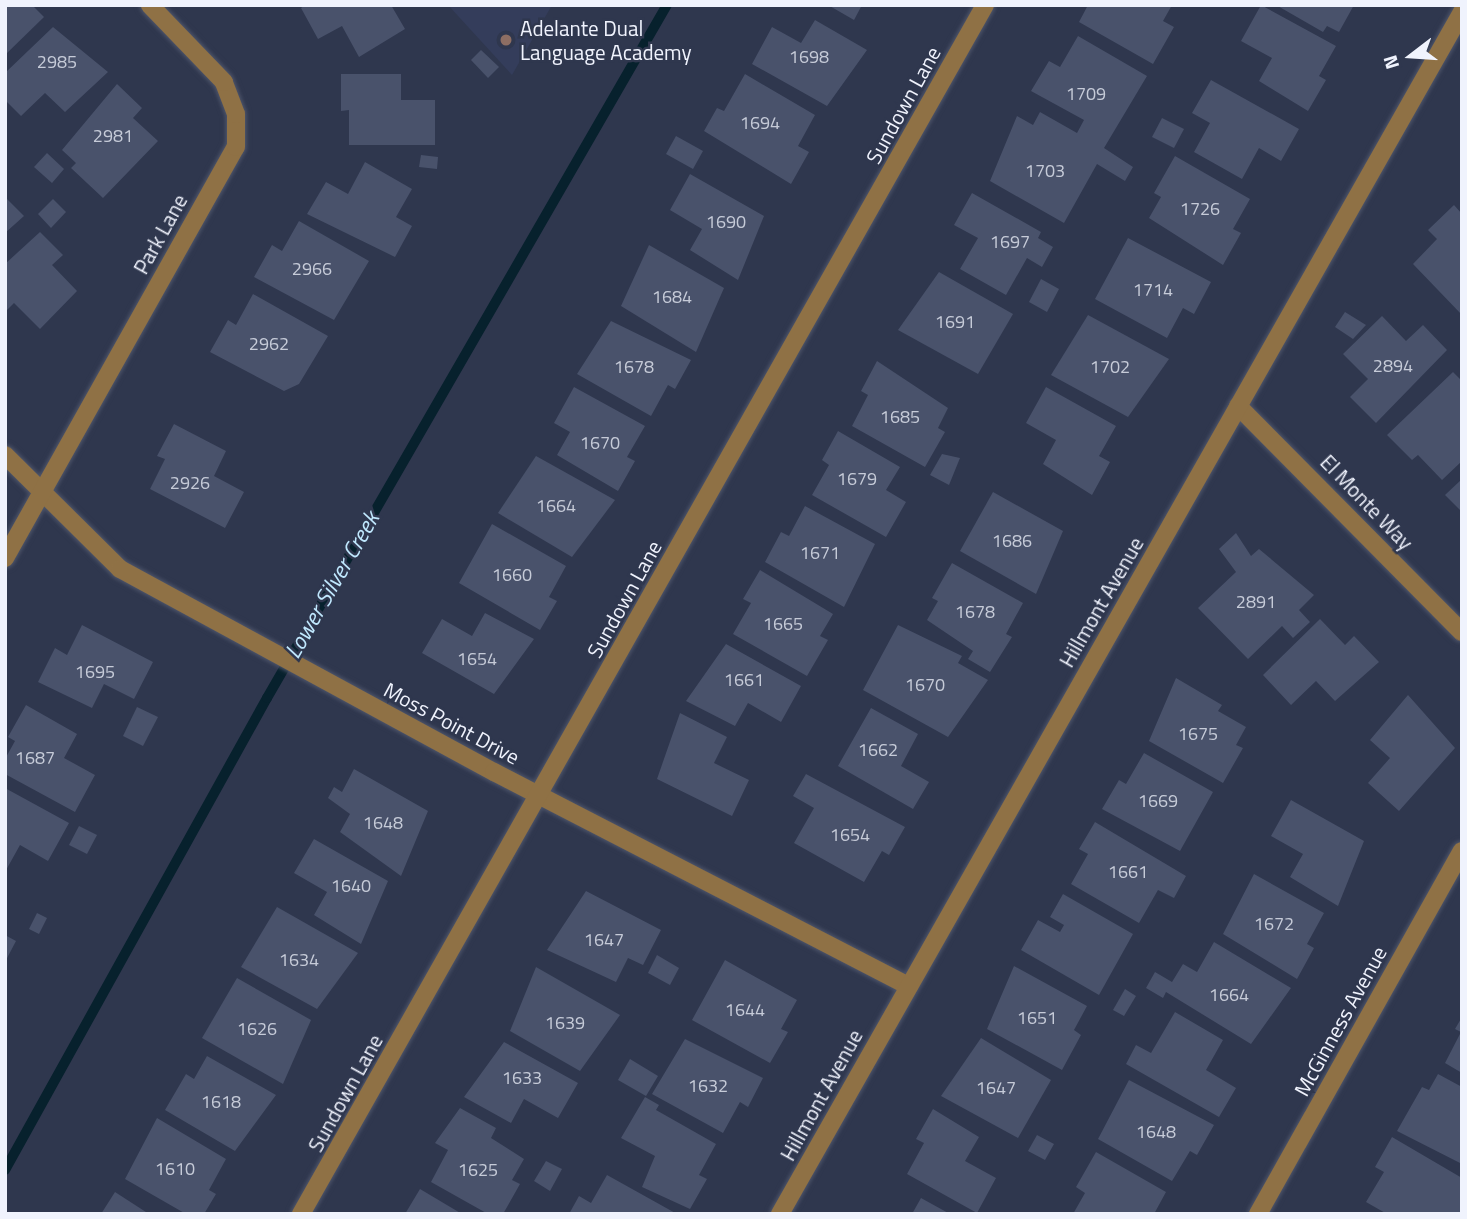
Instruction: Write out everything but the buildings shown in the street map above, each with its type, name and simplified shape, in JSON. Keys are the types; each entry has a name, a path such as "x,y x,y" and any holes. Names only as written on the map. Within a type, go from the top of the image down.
{"street":[{"name":"Park Lane","path":"5,558 236,146 236,114 224,82 150,5"},
{"name":"Sundown Lane","path":"301,1214 985,5"},
{"name":"Hillmont Avenue","path":"780,1214 1462,12"},
{"name":"El Monte Way","path":"1238,406 1462,632"},
{"name":"Moss Point Drive","path":"5,455 39,494 120,569 267,651 909,986"},
{"name":"McGinness Avenue","path":"1258,1214 1462,851"}],"shaded area":[{"name":"Adelante Dual Language Academy","path":"448,5 552,5 512,75"}],"waterway":[{"name":"Lower Silver Creek","path":"5,1170 267,698 667,5"}],"place":[{"name":"Adelante Dual Language Academy","path":"506,40"}]}
